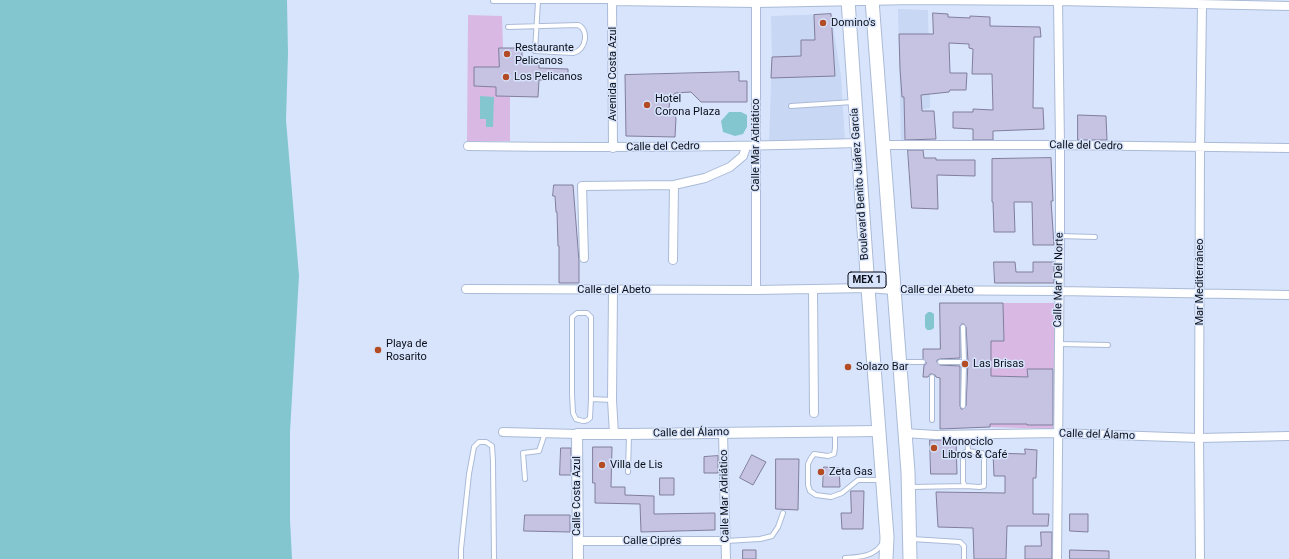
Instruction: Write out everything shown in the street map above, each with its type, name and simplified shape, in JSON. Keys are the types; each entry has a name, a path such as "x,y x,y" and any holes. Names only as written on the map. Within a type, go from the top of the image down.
{"main road":[{"name":"MEX 1","path":"872,0 908,472 907,488 910,559"},
{"name":"Boulevard Benito Juárez García","path":"848,1 887,537 886,559"}],"street":[{"path":"612,1 979,0 1289,6"},
{"name":"Avenida Costa Azul","path":"612,1 613,148"},
{"name":"Calle Mar Adriático","path":"756,1 756,290"},
{"name":"Calle Mar Del Norte","path":"1056,559 1060,236 1058,1"},
{"name":"Mar Mediterráneo","path":"1200,559 1200,148 1202,5"},
{"name":"Calle del Cedro","path":"468,146 613,148 858,143"},
{"name":"Calle del Cedro","path":"883,145 1060,145 1289,148"},
{"path":"584,258 582,186 674,185 705,178 730,166 743,156 746,146"},
{"path":"673,260 674,185"},
{"name":"Calle del Abeto","path":"466,289 756,290 868,288 893,290 1289,295"},
{"path":"813,289 814,413"},
{"path":"613,290 612,400 614,434"},
{"name":"Calle del Álamo","path":"503,432 629,434 879,431"},
{"name":"Calle Mar Adriático","path":"723,432 726,559"},
{"name":"Calle del Álamo","path":"904,433 1057,433 1199,438 1289,436"},
{"name":"Calle Costa Azul","path":"577,434 578,559"},
{"name":"Calle Ciprés","path":"577,540 726,541"}],"lane":[{"path":"493,1 612,1"},
{"path":"508,27 537,26 578,25 582,26 584,30 584,44 582,49 574,53 535,51 537,26 538,2"},
{"path":"791,106 855,102"},
{"path":"1060,236 1096,237"},
{"path":"577,313 587,313 591,317 590,399 590,418 583,422 576,419 573,413 572,394 572,317 577,313"},
{"path":"963,327 963,406"},
{"path":"1058,344 1108,345"},
{"path":"899,362 923,362"},
{"path":"940,362 964,362"},
{"path":"932,377 932,420"},
{"path":"590,399 612,400"},
{"path":"835,432 834,454 828,456 814,454 808,464 808,485 810,491 816,495 831,497 842,493 858,480 883,480"},
{"path":"525,479 523,453 539,451 545,433"},
{"path":"628,472 629,434"},
{"path":"967,434 968,451"},
{"path":"461,559 460,549 469,474 474,447 479,442 486,442 492,446 494,559"},
{"path":"907,488 984,486 984,457 982,453 968,451 964,453 963,482 965,486"},
{"path":"726,541 760,539 772,536 778,527 783,513"},
{"path":"845,559 867,556 880,547 887,537"},
{"path":"909,539 960,542 964,546 964,559"}],"shaded area":[{"path":"0,0 287,0 288,54 286,120 299,276 290,432 290,520 292,559 0,559"},
{"path":"898,9 928,10 930,108 923,109 923,142 901,142"},
{"path":"831,14 841,76 845,142 769,144 772,57 771,16"},
{"path":"468,15 502,16 503,48 499,48 499,67 474,67 474,86 496,87 497,96 510,97 510,141 467,141"},
{"path":"480,96 494,97 493,127 486,127 486,119 480,119"},
{"path":"729,112 741,112 747,115 747,127 743,134 735,136 723,132 721,121"},
{"path":"1003,303 1054,303 1055,366 1053,369 1053,429 990,427 991,341 1004,341"},
{"path":"928,312 934,314 934,328 931,330 927,330 925,327 925,315"}],"building":[{"path":"933,13 948,14 948,17 990,17 990,26 1040,27 1041,37 1034,37 1033,108 1043,108 1044,129 993,131 993,140 973,140 973,129 953,128 953,112 973,112 973,109 993,110 992,74 972,74 973,49 969,48 969,44 949,43 950,73 967,73 966,90 950,90 949,92 921,95 922,111 934,111 936,139 905,140 904,97 902,97 899,34 933,34"},
{"path":"831,14 835,76 771,78 772,57 801,56 801,40 815,40 814,15"},
{"name":"Los Pelicanos","path":"499,48 522,48 522,58 539,59 539,68 568,69 568,80 539,80 538,97 496,96 496,87 474,86 474,67 499,67"},
{"name":"Hotel Corona Plaza","path":"739,72 739,81 747,81 747,102 701,102 691,92 675,93 670,100 669,108 676,118 675,137 626,136 625,75"},
{"path":"1078,115 1106,116 1107,140 1078,140"},
{"path":"908,150 923,150 924,158 936,158 936,160 975,160 975,176 937,175 938,209 912,208"},
{"path":"1051,158 1053,201 1051,201 1054,245 1033,245 1032,202 1014,202 1015,232 994,232 992,159"},
{"path":"554,185 573,185 579,261 579,283 559,283 559,246 557,212 555,196 553,196"},
{"path":"994,262 1015,262 1016,272 1033,272 1033,262 1054,262 1054,283 995,283"},
{"name":"Las Brisas","path":"940,303 1003,303 1004,341 991,341 991,376 1028,377 1027,369 1053,369 1053,425 990,424 990,427 940,429 940,378 932,374 928,377 923,377 924,365 926,362 923,359 923,349 940,349","holes":["964,324 966,327 968,362 966,406 961,409 960,366 940,365 937,360 960,358 960,327"]},
{"path":"930,440 956,440 957,474 931,474"},
{"path":"593,447 612,447 611,487 625,487 625,495 654,496 654,514 715,513 715,530 641,532 640,504 595,503 595,483 593,483"},
{"path":"561,448 571,448 571,475 560,475"},
{"path":"1025,449 1037,450 1036,478 1033,478 1033,514 1049,514 1048,526 1007,526 1006,559 974,559 973,528 938,527 936,492 1005,493 1005,476 994,476 993,453 1025,454"},
{"path":"752,455 766,462 753,485 740,478"},
{"path":"718,456 718,473 704,473 704,457"},
{"path":"776,459 799,459 798,510 776,509"},
{"path":"824,467 839,468 840,487 823,487"},
{"path":"660,478 674,478 674,495 660,495"},
{"path":"851,491 864,491 863,529 842,529 841,513 851,513"},
{"path":"1070,514 1088,514 1088,532 1070,531"},
{"path":"525,515 570,515 570,532 524,531"},
{"path":"1041,532 1052,532 1052,559 1025,559 1025,546 1041,546"},
{"path":"743,550 756,550 756,559 743,559"},
{"path":"1070,550 1109,551 1109,559 1070,559"}],"place":[{"name":"Domino's","path":"823,23"},
{"name":"Restaurante Pelicanos","path":"507,54"},
{"name":"Los Pelicanos","path":"506,77"},
{"name":"Hotel Corona Plaza","path":"647,105"},
{"name":"Playa de Rosarito","path":"378,350"},
{"name":"Las Brisas","path":"965,364"},
{"name":"Solazo Bar","path":"848,367"},
{"name":"Monociclo Libros & Café","path":"934,448"},
{"name":"Villa de Lis","path":"602,465"},
{"name":"Zeta Gas","path":"821,472"}]}
